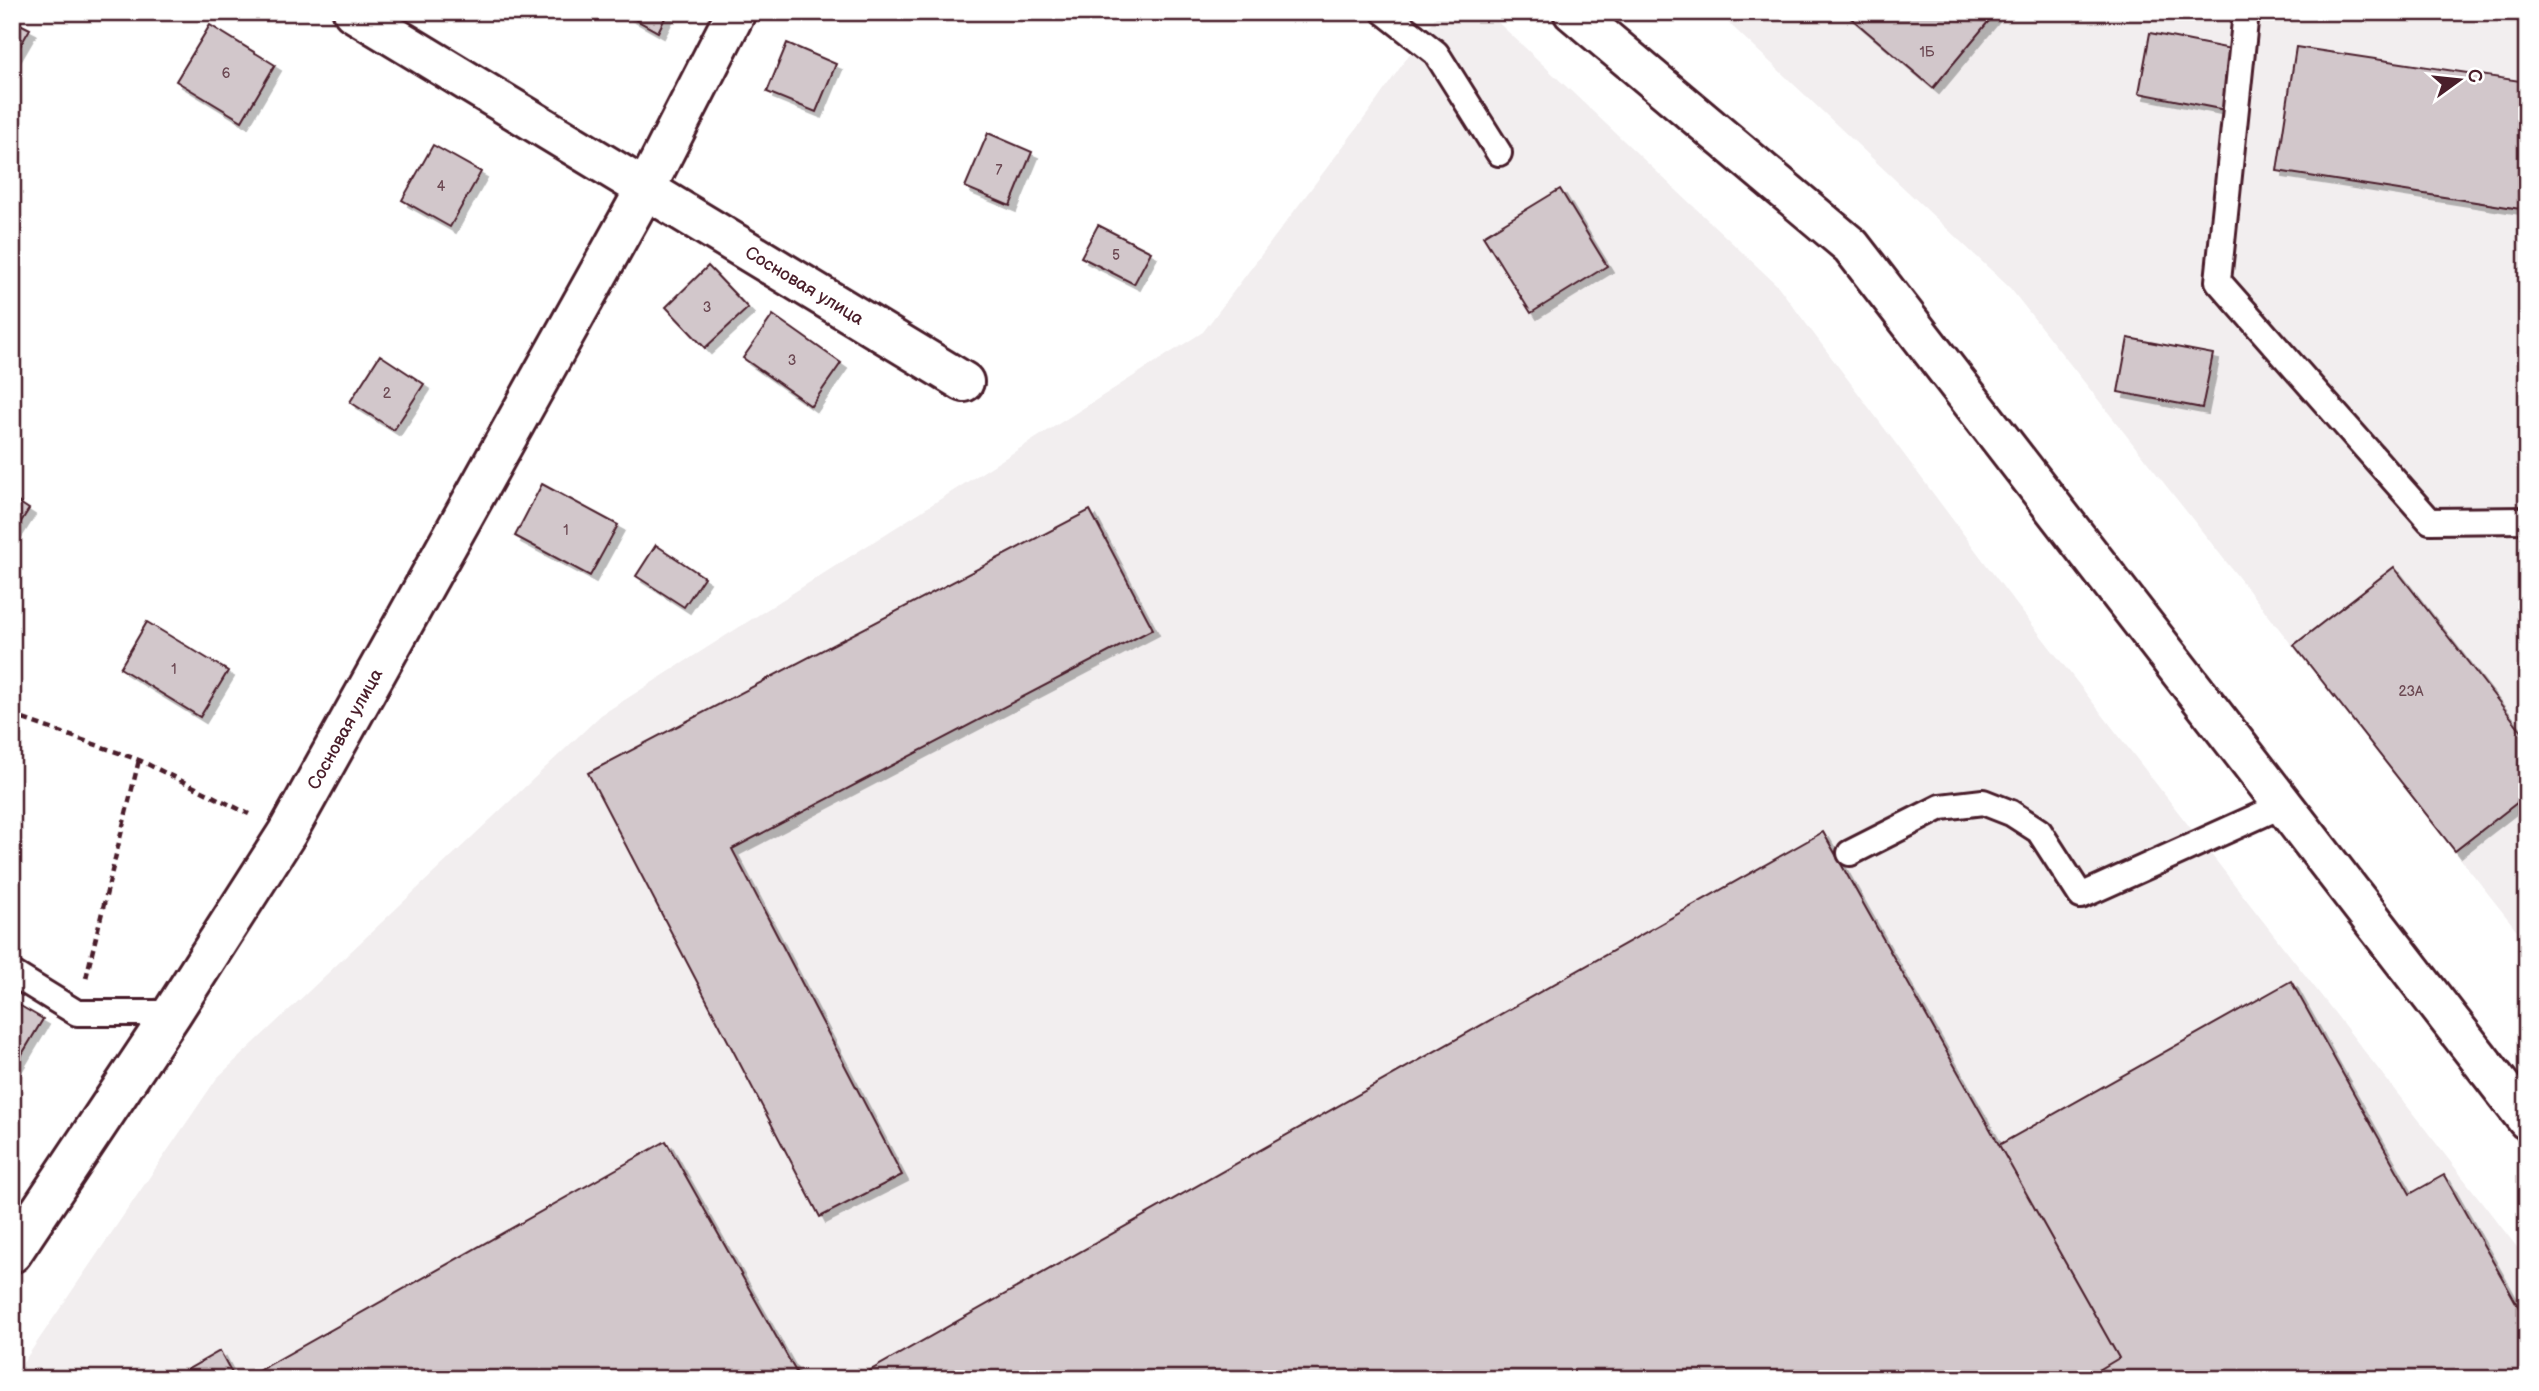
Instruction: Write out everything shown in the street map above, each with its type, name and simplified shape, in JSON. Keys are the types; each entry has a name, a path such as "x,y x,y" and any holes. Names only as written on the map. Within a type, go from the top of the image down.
{"street":[{"name":"Сосновая улица","path":"354,12 964,382"},
{"name":"Сосновая улица","path":"12,1253 287,834 646,188 736,12"},
{"path":"1573,12 1851,246 2527,1121"}],"lane":[{"path":"1384,12 1436,53 1499,153"},
{"path":"2246,12 2218,281 2430,521 2527,520"},
{"path":"1850,853 1941,807 1983,802 2011,813 2039,831 2081,896 2283,805"},
{"path":"12,973 77,1013 172,1013"}],"path":[{"path":"12,715 139,760 287,834"},
{"path":"77,1013 139,760"}],"shaded area":[{"path":"1439,12 1487,12 1778,286 2006,591 2527,1260 2527,1379 12,1379 217,1078 601,715 1203,332 1369,112"},
{"path":"1717,12 2527,12 2527,943 2010,288"}],"building":[{"path":"622,12 668,12 658,32"},
{"path":"1844,12 1989,12 1993,16 1933,88"},
{"path":"12,20 30,29 12,60"},
{"path":"210,25 275,65 242,121 176,81"},
{"path":"2150,33 2236,50 2225,110 2139,93"},
{"path":"787,43 836,64 816,112 767,92"},
{"path":"2296,47 2527,82 2527,210 2277,171"},
{"path":"988,133 1032,152 1010,206 965,187"},
{"path":"433,145 481,172 450,227 402,200"},
{"path":"1560,189 1607,266 1531,313 1483,236"},
{"path":"1098,225 1151,252 1134,284 1081,257"},
{"path":"708,266 748,308 705,348 666,307"},
{"path":"773,315 841,363 811,406 743,358"},
{"path":"2128,338 2213,354 2202,408 2118,392"},
{"path":"380,355 424,384 394,430 350,402"},
{"path":"542,484 618,525 590,576 515,536"},
{"path":"12,498 29,509 12,536"},
{"path":"1090,510 1153,629 732,849 902,1175 820,1217 588,773"},
{"path":"656,545 704,577 684,607 636,576"},
{"path":"2394,567 2527,738 2527,795 2455,851 2294,645"},
{"path":"147,622 228,671 200,717 120,668"},
{"path":"1823,832 2119,1358 2084,1379 855,1379"},
{"path":"2291,981 2410,1194 2444,1175 2527,1322 2527,1379 2084,1379 2119,1358 1999,1145"},
{"path":"12,1001 43,1019 12,1071"},
{"path":"666,1141 800,1379 244,1379"},
{"path":"220,1351 235,1379 171,1379"}]}
